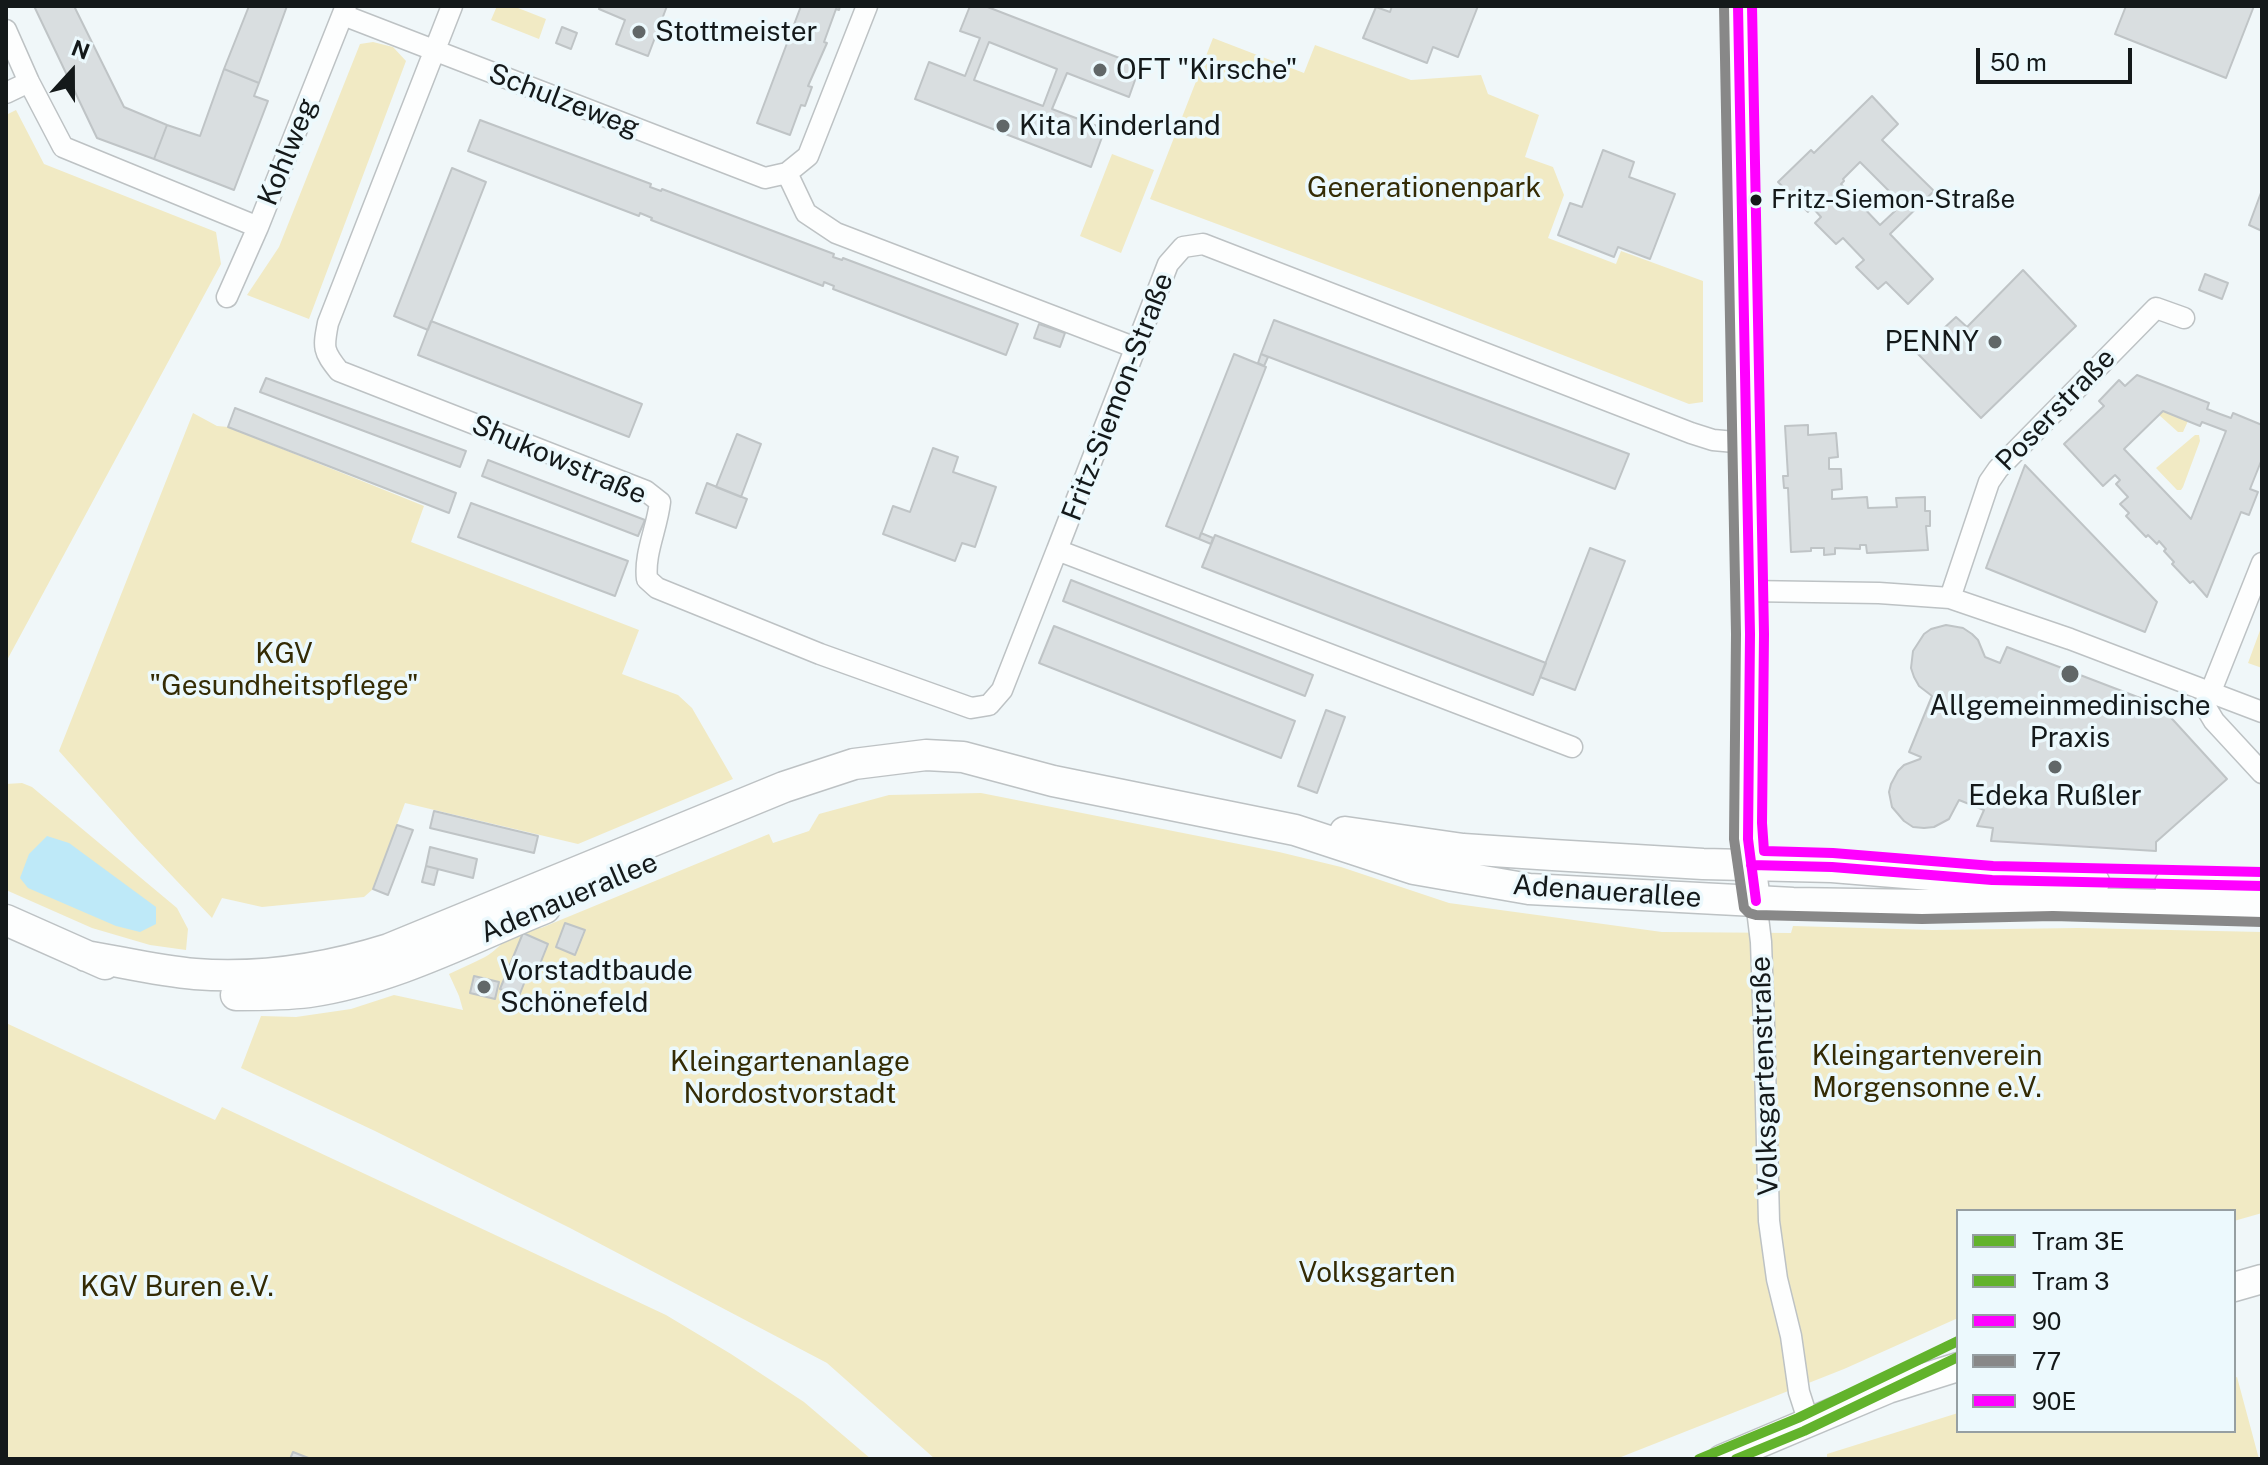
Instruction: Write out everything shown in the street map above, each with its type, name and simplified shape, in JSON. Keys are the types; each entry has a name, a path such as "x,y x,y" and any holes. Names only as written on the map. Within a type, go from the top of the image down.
{"main road":[{"name":"Volksgartenstraße","path":"1738,6 1750,697 1748,823 1756,901"},
{"name":"Adenauerallee","path":"6,920 142,981 191,991 239,995 311,992 354,983 396,969 850,784 922,772 967,772 1053,781 1295,830 1414,869 1529,889 1756,901 1922,905 2053,902 2262,908"},
{"name":"Adenauerallee","path":"1295,830 1346,832 1463,849 1703,864 1832,867 1992,880 2262,886"},
{"path":"2236,1286 2262,1279"},
{"path":"1722,1459 1888,1389 1956,1368"}],"street":[{"name":"Shukowstraße","path":"452,6 328,323 326,354 339,371 646,491 660,502 645,563 647,579 657,588 820,654 971,708 989,705 1002,690 1057,550"},
{"path":"867,6 808,156 787,173 806,213 836,233 1136,348"},
{"name":"Schulzeweg","path":"344,10 435,50 765,178 787,173"},
{"name":"Kohlweg","path":"227,297 344,10"},
{"path":"6,30 63,147 258,227"},
{"path":"6,93 29,82"},
{"name":"Fritz-Siemon-Straße","path":"1572,747 1057,550 1168,264 1183,247 1203,244 1691,433 1713,440 1746,443"},
{"name":"Poserstraße","path":"1950,598 1995,472 2156,308 2184,318"},
{"path":"2262,563 2205,706 2214,721 2262,773"},
{"path":"1748,591 1879,593 1950,598 2070,639 2262,712"},
{"name":"Volksgartenstraße","path":"1756,901 1761,956 1769,1221 1799,1392 1809,1423"}],"green space":[{"path":"497,6 513,6 546,19 539,39 491,20"},
{"name":"Generationenpark","path":"1213,38 1304,73 1315,45 1411,80 1481,75 1488,94 1539,115 1525,157 1553,167 1564,195 1548,238 1616,264 1621,251 1703,281 1703,402 1689,404 1150,199"},
{"path":"373,42 393,47 406,61 309,319 247,295 279,247 360,44"},
{"path":"16,110 44,164 216,232 221,264 6,662 6,115"},
{"path":"1112,154 1154,170 1121,253 1080,236"},
{"path":"2163,411 2188,421 2183,432 2178,432 2159,415"},
{"name":"KGV \"Gesundheitspflege\"","path":"193,413 217,426 228,427 424,506 411,542 639,630 622,674 678,695 692,708 733,779 578,844 405,803 373,889 364,897 262,907 222,898 212,918 59,751"},
{"path":"2195,435 2199,435 2200,441 2183,487 2177,490 2156,468"},
{"path":"2262,625 2262,668 2248,663"},
{"path":"22,783 32,787 177,908 188,929 186,950 150,945 92,928 6,890 6,784"},
{"path":"981,793 1279,852 1341,867 1449,903 1662,932 1791,933 1793,926 2262,932 2262,1213 2236,1220 2236,1209 1956,1209 1956,1319 1844,1369 1616,1459 935,1459 827,1363 570,1228 241,1068 261,1016 296,1017 351,1009 394,995 463,1010 449,974 485,957 515,932 531,927 541,928 769,834 773,843 809,831 819,814 889,795"},
{"name":"KGV Buren e.V.","path":"6,1023 215,1120 222,1107 666,1315 804,1402 871,1459 6,1459"},
{"path":"2236,1377 2259,1459 1827,1459 1827,1454 1956,1414 1956,1433 2236,1433"}],"water":[{"path":"47,836 69,843 156,907 156,924 140,932 116,926 28,888 20,878 29,854"}],"building":[{"path":"34,6 74,6 124,107 167,125 154,159 97,138"},
{"path":"249,6 287,6 259,83 224,69"},
{"name":"Stottmeister","path":"600,6 667,6 648,56 616,44 625,20 599,9"},
{"path":"801,6 840,6 839,10 836,9 824,42 827,43 808,86 812,87 805,106 801,105 790,135 757,123"},
{"path":"970,6 985,6 1140,66 1129,97 1067,73 1052,109 1105,129 1091,167 915,99 929,62 965,76 980,38 960,31","holes":["989,42 1057,69 1043,106 974,80"]},
{"path":"1392,6 1478,6 1458,57 1433,47 1427,63 1363,38 1376,7 1390,12"},
{"path":"2126,6 2254,6 2226,78 2115,34"},
{"path":"562,27 577,33 571,49 556,43"},
{"path":"224,69 259,83 254,96 268,101 234,190 154,159 167,125 200,136"},
{"path":"1872,96 1898,124 1882,140 1934,191 1890,234 1933,279 1908,304 1886,282 1878,289 1856,267 1864,260 1843,238 1836,244 1815,223 1821,217 1812,207 1808,212 1778,182 1811,150 1814,153","holes":["1860,162 1893,195 1887,202 1895,211 1880,225 1841,184"]},
{"path":"480,120 651,184 650,187 834,254 833,257 843,258 1018,324 1006,355 833,289 834,286 824,282 823,286 651,220 640,213 639,216 468,151"},
{"path":"1603,150 1634,162 1629,177 1675,194 1650,259 1618,247 1614,257 1558,235 1570,203 1582,207"},
{"path":"452,168 486,182 428,330 394,316"},
{"path":"2262,190 2262,231 2249,225"},
{"name":"PENNY","path":"2023,270 2076,326 1981,418 1917,353 1956,317 1967,327"},
{"path":"2205,274 2228,283 2222,299 2199,290"},
{"path":"1274,320 1629,454 1615,489 1261,354"},
{"path":"431,321 642,404 629,437 418,355"},
{"path":"1039,324 1065,333 1060,347 1034,338"},
{"path":"1234,354 1266,367 1199,539 1166,526"},
{"path":"1261,354 1268,357 1264,366 1258,363"},
{"path":"2137,375 2209,403 2207,409 2231,418 2233,413 2262,425 2262,459 2250,489 2258,492 2249,515 2241,512 2207,597 2172,564 2174,562 2159,541 2157,544 2148,535 2146,537 2126,516 2129,513 2120,504 2128,497 2116,484 2120,480 2115,475 2103,486 2064,444 2104,406 2099,401 2119,380 2125,386","holes":["2163,411 2200,426 2202,422 2226,431 2191,519 2124,449"]},
{"path":"266,378 466,451 460,467 260,392"},
{"path":"235,408 456,493 449,513 228,427"},
{"path":"1808,425 1808,435 1836,433 1838,457 1829,458 1829,469 1841,469 1842,489 1832,490 1832,499 1867,497 1868,508 1897,507 1896,498 1925,497 1925,511 1930,511 1930,526 1926,526 1928,550 1867,553 1866,545 1860,545 1860,549 1835,548 1835,554 1824,555 1824,548 1791,552 1788,488 1784,488 1783,476 1788,476 1785,426"},
{"path":"737,434 761,444 741,497 716,487"},
{"path":"933,448 958,457 953,472 996,487 975,547 962,543 955,561 883,534 893,506 910,512"},
{"path":"488,460 645,520 638,536 482,476"},
{"path":"2025,465 2157,602 2145,632 1986,568"},
{"path":"707,483 747,499 736,528 696,513"},
{"path":"471,503 628,561 615,596 458,537"},
{"path":"1201,533 1213,538 1211,544 1199,539"},
{"path":"1215,535 1546,663 1533,695 1202,567"},
{"path":"1590,548 1625,561 1575,690 1540,677"},
{"path":"1071,580 1313,675 1305,696 1063,601"},
{"path":"1946,625 1963,628 1972,634 1985,657 2000,663 2007,647 2148,701 2164,710 2227,779 2156,842 2156,851 1991,841 1993,828 1977,826 1984,810 1959,800 1949,819 1934,827 1913,827 1892,807 1889,792 1898,771 1921,757 1909,752 1932,696 1919,686 1914,677 1911,668 1913,651 1924,634"},
{"path":"1054,626 1295,721 1281,758 1039,663"},
{"path":"1326,710 1345,717 1317,793 1298,786"},
{"path":"434,811 538,836 534,853 430,828"},
{"path":"397,825 413,830 388,895 373,889"},
{"path":"430,847 477,859 473,878 426,866"},
{"path":"426,866 438,869 434,885 422,882"},
{"path":"565,923 585,930 575,955 556,947"},
{"path":"523,933 548,944 536,974 529,971 519,996 500,989"},
{"name":"Vorstadtbaude Schönefeld","path":"474,976 499,982 495,999 470,993"},
{"path":"293,1452 311,1459 290,1459"}],"tram line":[{"name":"3E","path":"1699,1459 1798,1418 1956,1342"},
{"name":"3","path":"1736,1459 1804,1431 1956,1358"}],"transit line":[{"name":"77","path":"1724,6 1736,634 1734,839 1744,908 1756,915 1922,919 2053,916 2262,922"},
{"name":"90","path":"1738,6 1750,634 1748,839 1756,901"},
{"name":"90E","path":"1752,6 1764,634 1764,851 1833,853 1993,866 2262,872"},
{"name":"90","path":"1751,865 1832,867 1992,880 2262,886"}],"place":[{"name":"Stottmeister","path":"639,32"},
{"name":"OFT \"Kirsche\"","path":"1100,70"},
{"name":"Kita Kinderland","path":"1003,126"},
{"name":"Fritz-Siemon-Straße","path":"1756,200"},
{"name":"PENNY","path":"1995,342"},
{"name":"Allgemeinmedinische Praxis","path":"2070,674"},
{"name":"Edeka Rußler","path":"2055,767"},
{"name":"Vorstadtbaude Schönefeld","path":"484,987"}],"park label":[{"name":"Kleingartenverein Morgensonne e.V.","path":"1927,1072"},
{"name":"Kleingartenanlage Nordostvorstadt","path":"790,1078"},
{"name":"Volksgarten","path":"1377,1273"}]}
